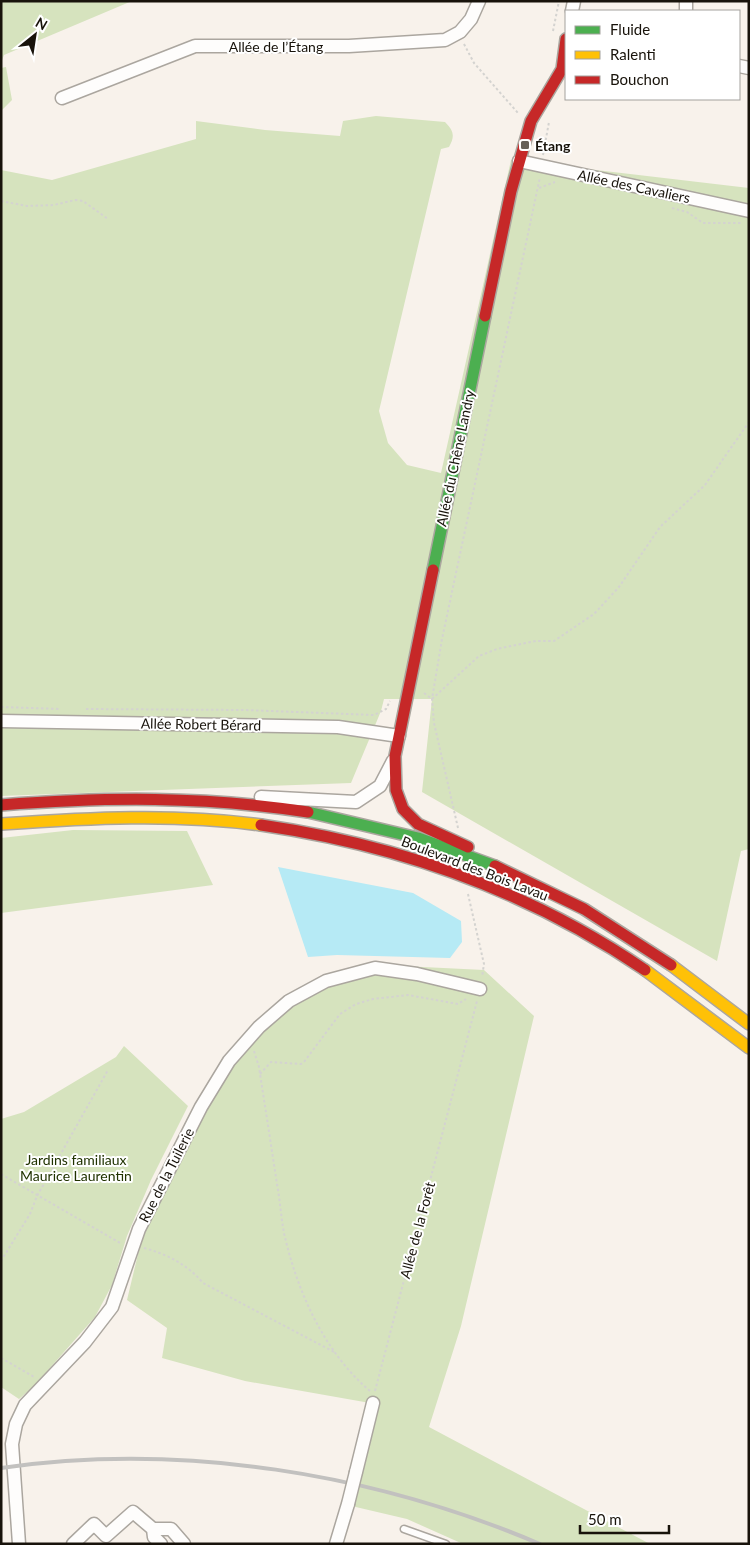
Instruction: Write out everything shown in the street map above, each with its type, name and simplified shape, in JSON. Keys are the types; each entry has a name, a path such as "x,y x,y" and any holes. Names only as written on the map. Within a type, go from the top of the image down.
{"main road":[{"name":"Allée du Chêne Landry","path":"527,880 501,860 429,831 407,813 398,800 395,756 454,460 519,161 530,121 552,89 562,69 565,46"},
{"name":"Boulevard des Bois Lavau","path":"1,805 127,798 168,798 227,802 334,816 454,851 527,880 560,896 633,939 702,987 749,1024"},
{"name":"Boulevard des Bois Lavau","path":"1,824 137,817 216,820 334,837 420,860 487,885 552,913 663,982 749,1048"}],"street":[{"path":"460,32 471,19 479,1"},
{"name":"Allée de l’Étang","path":"62,98 195,46 349,46 422,43 445,40 460,32"},
{"name":"Allée des Cavaliers","path":"519,161 749,211"},
{"name":"Allée Robert Bérard","path":"1,721 338,727 399,736"},
{"name":"Allée du Chêne Landry","path":"168,798 201,793 356,802 380,786 395,756"},
{"name":"Rue de la Tuilerie","path":"19,1544 12,1444 16,1424 26,1405 85,1342 112,1307 139,1228 201,1107 229,1061 259,1027 289,1001 326,981 376,968 418,974 480,989"},
{"path":"336,1544 374,1399"},
{"path":"73,1544 94,1524 106,1536 133,1512 154,1529 171,1529 184,1544"},
{"path":"154,1529 154,1537 161,1544"}],"lane":[{"path":"404,1529 446,1544"}],"path":[{"path":"552,35 559,1"},
{"path":"460,32 466,49 474,63 518,112 530,121 548,127"},
{"path":"518,112 523,107"},
{"path":"541,166 550,115"},
{"path":"458,830 434,723 432,699 442,639 539,188 556,182"},
{"path":"1,201 27,206 54,205 75,200 83,201 108,219"},
{"path":"668,207 687,212 702,223 749,224"},
{"path":"432,699 479,656 513,646 554,641 594,614 619,587 660,527 705,485 749,422"},
{"path":"408,690 425,693 432,699"},
{"path":"80,710 245,710 374,715 386,709 390,701"},
{"path":"1,708 70,709"},
{"name":"Allée de la Forêt","path":"374,1399 480,989 484,964 467,889"},
{"path":"260,1074 271,1062 304,1062 340,1014 356,1004 373,999 408,994 458,1004 480,989"},
{"path":"247,1041 256,1053 284,1232 310,1310 335,1353 352,1376 374,1399"},
{"path":"1,1261 30,1214 37,1196 108,1070"},
{"path":"1,1174 124,1245 146,1248 176,1260 195,1273 204,1283 335,1353"},
{"path":"1,1358 45,1384"}],"green space":[{"path":"1,1 132,1 4,55 1,63"},
{"path":"6,67 12,100 1,111 1,68"},
{"path":"376,116 445,122 453,134 449,147 441,149 379,411 388,443 407,465 441,473 511,160 749,188 749,849 741,851 717,961 422,792 432,699 384,699 381,711 351,783 1,796 1,170 52,180 196,139 196,121 265,130 340,136 343,121"},
{"path":"73,830 187,831 213,885 1,913 1,838"},
{"path":"362,964 484,970 534,1016 461,1326 429,1427 650,1544 463,1544 407,1519 343,1504 370,1403 245,1381 162,1358 167,1328 127,1300 144,1229 206,1110 253,1032 286,1001 317,979"},
{"name":"Jardins familiaux Maurice Laurentin","path":"124,1046 188,1106 151,1180 127,1236 112,1285 95,1317 34,1386 19,1399 1,1387 1,1119 24,1112 116,1057"}],"water":[{"path":"278,867 413,893 461,921 462,942 450,958 337,955 308,957"}],"railway":[{"path":"1,1468 69,1461 138,1459 207,1462 276,1470 344,1482 411,1499 476,1519 540,1544"}],"traffic: fast":[{"path":"433,570 485,316"},
{"path":"308,812 418,838 495,866"}],"traffic: slow":[{"path":"1,824 66,820 164,818 229,821 261,825"},
{"path":"671,965 749,1024"},
{"path":"645,970 749,1048"}],"traffic: jam":[{"path":"485,316 511,191 531,121 562,69 565,46"},
{"path":"433,570 395,756 396,790 403,809 418,824 468,847"},
{"path":"1,805 117,799 231,803 308,812"},
{"path":"261,825 363,845 461,875 555,917 601,942 645,970"},
{"path":"495,866 584,909 671,965"}],"place":[{"name":"Étang","path":"525,145"}]}
